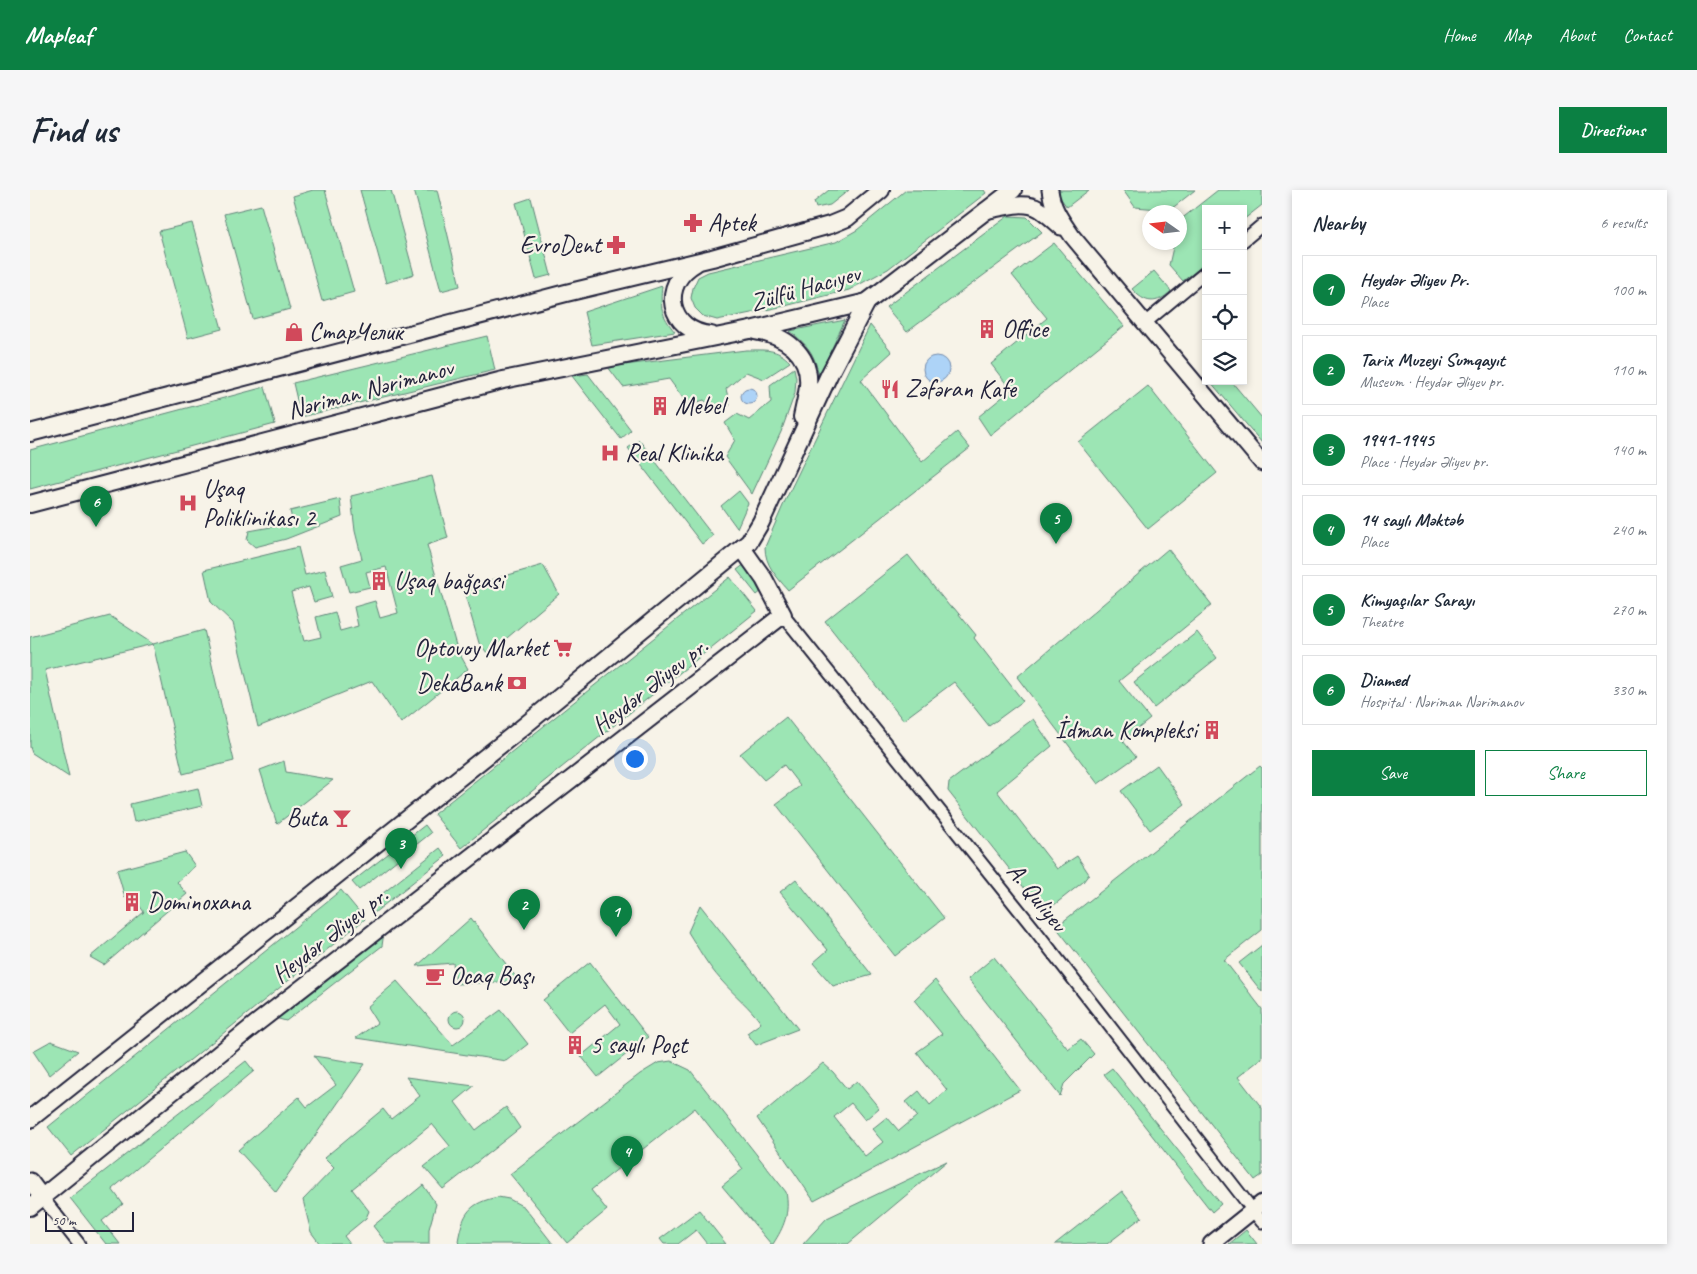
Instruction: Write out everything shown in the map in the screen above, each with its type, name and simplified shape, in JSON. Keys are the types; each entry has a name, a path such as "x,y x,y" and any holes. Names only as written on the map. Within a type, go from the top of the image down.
{"main road":[{"path":"726,334 700,334 690,330 678,319 673,300 678,278 686,269 712,258 835,224 847,218 881,190"},
{"name":"Zülfü Hacıyev","path":"726,334 867,302 1013,190"},
{"name":"Nəriman Nərimanov","path":"30,432 566,293 712,258"},
{"path":"794,451 829,375 867,302"},
{"path":"750,330 765,332 786,341 795,347 805,364 808,385 794,451"},
{"name":"Nəriman Nərimanov","path":"30,504 503,380 726,334"},
{"name":"Heydər Əliyev pr.","path":"30,1119 510,737 749,542 794,451"},
{"path":"742,548 764,579 783,615"},
{"name":"Heydər Əliyev pr.","path":"36,1202 265,1017 783,615"}],"street":[{"path":"1050,190 1051,199 1056,210 1072,236 1262,463"},
{"path":"985,211 1022,204 1033,206 1072,236"},
{"path":"1247,238 1262,225"},
{"path":"1145,323 1202,275"},
{"name":"A. Quliyev","path":"783,615 1259,1212"},
{"path":"30,1181 36,1202 79,1244"},
{"path":"1211,1244 1259,1212"}],"green space":[{"path":"313,190 325,190 354,292 322,301 293,196"},
{"path":"360,190 391,190 414,274 386,283"},
{"path":"414,190 437,190 460,286 441,291"},
{"path":"829,190 849,190 830,205 816,208 814,202"},
{"path":"906,190 984,190 986,193 888,269 849,290 717,320 703,316 695,308 691,298 698,277 708,272 836,242 857,230"},
{"path":"1058,190 1089,190 1067,207 1058,195"},
{"path":"1123,190 1195,190 1176,205 1142,205 1142,208 1135,207"},
{"path":"1218,190 1262,190 1262,205 1247,217 1247,205 1202,205 1202,266 1183,281 1169,265 1172,250 1187,250 1187,214"},
{"path":"531,198 551,275 536,279 516,203"},
{"path":"261,205 290,309 253,319 224,214"},
{"path":"1008,216 1027,217 1042,232 907,332 886,307"},
{"path":"192,223 222,329 188,338 159,231"},
{"path":"1054,243 1124,326 990,435 978,417 1011,390 991,364 1047,318 1012,275"},
{"path":"1154,271 1171,291 1161,299 1151,301 1142,298 1132,289"},
{"path":"662,286 662,310 675,332 592,345 584,312"},
{"path":"845,320 819,376 815,361 809,350 790,331"},
{"path":"870,325 892,352 861,380 922,462 957,432 970,448 788,590 769,565 765,547 785,501"},
{"path":"487,336 495,370 301,417 293,383"},
{"path":"746,350 775,352 790,362 764,379 746,372 726,389 730,405 721,414 704,400 688,405 669,379 623,387 608,367"},
{"path":"794,368 796,378 795,393 781,432 752,494 725,457 735,440 725,423 737,414 749,420 771,402 770,385"},
{"path":"588,374 631,430 621,439 572,376"},
{"path":"1213,385 1234,385 1262,418 1262,443"},
{"path":"1148,386 1217,473 1148,529 1078,442"},
{"path":"265,387 275,424 30,489 30,450"},
{"path":"639,440 713,536 702,544 628,448"},
{"path":"432,476 448,538 427,545 457,649 468,669 401,723 372,681 258,727 233,623 211,602 204,570 298,547 305,575 325,570 332,597 314,602 309,587 291,592 304,641 321,637 316,617 335,612 340,631 358,626 354,607 375,601 380,618 398,613 386,567 366,572 370,587 349,592 341,565 362,559 355,531 351,496"},
{"path":"739,491 748,503 737,528 721,506"},
{"path":"340,499 342,517 286,539 255,547 247,540 249,531 293,523 290,511"},
{"path":"1168,549 1212,605 1119,681 1150,719 1123,741 1136,757 1098,784 1017,677"},
{"path":"908,555 950,607 954,608 976,635 974,638 1023,701 989,726 954,682 903,720 825,621"},
{"path":"745,564 764,589 757,595 737,570"},
{"path":"543,565 559,594 488,654 479,643 463,588"},
{"path":"730,577 757,611 461,848 434,814"},
{"path":"110,616 153,644 45,670 69,777 32,753 30,747 30,637"},
{"path":"204,630 234,761 183,774 153,644"},
{"path":"1197,632 1217,658 1154,708 1134,682"},
{"path":"786,717 944,918 895,956 776,804 800,786 784,765 764,780 740,754"},
{"path":"1033,719 1052,746 997,791 1057,869 1077,856 1089,874 1083,882 1044,913 948,791 949,782"},
{"path":"284,761 286,772 333,780 277,824 260,770"},
{"path":"1157,765 1185,804 1150,830 1121,791"},
{"path":"1260,766 1262,768 1262,930 1224,960 1262,1009 1262,1058 1238,1077 1262,1108 1262,1175 1255,1180 1056,927"},
{"path":"198,788 202,806 134,822 130,804"},
{"path":"425,825 431,833 359,890 352,882"},
{"path":"440,848 446,856 374,913 368,905"},
{"path":"185,852 195,866 177,882 187,894 104,965 90,957 144,912 131,894 125,898 117,870"},
{"path":"796,879 872,975 833,986 813,963 828,950 780,892"},
{"path":"341,890 365,919 71,1156 48,1127"},
{"path":"700,905 798,1029 756,1045 747,1033 761,1023 716,975 688,932"},
{"path":"471,918 519,981 456,984 453,963 417,966"},
{"path":"384,932 382,946 286,1021 275,1018"},
{"path":"1262,945 1262,992 1239,963"},
{"path":"994,957 1068,1049 1081,1039 1094,1054 1064,1084 1060,1096 968,979"},
{"path":"590,962 648,1037 598,1077 581,1056 620,1024 605,1004 569,1033 543,1000"},
{"path":"935,980 1020,1090 814,1201 757,1118 823,1063 847,1089 857,1081 879,1108 865,1120 851,1103 834,1117 865,1156 883,1142 872,1129 887,1117 899,1131 917,1116 906,1102 919,1091 930,1105 947,1090 917,1052 942,1034 914,1000"},
{"path":"397,981 453,1045 501,1010 528,1044 506,1061 356,1038 377,1023 367,1007"},
{"path":"454,1011 460,1011 465,1016 463,1025 454,1027 449,1022 449,1016"},
{"path":"51,1041 78,1051 49,1075 33,1051"},
{"path":"314,1056 365,1064 276,1192 238,1150 299,1097 307,1107 336,1085"},
{"path":"246,1061 254,1071 112,1189 123,1204 102,1221 120,1244 106,1244 70,1198"},
{"path":"671,1061 690,1070 786,1192 787,1213 777,1238 771,1244 722,1186 743,1169 695,1108 591,1190 607,1210 567,1243 510,1174 640,1074 658,1063"},
{"path":"1112,1068 1221,1204 1212,1212 1104,1074"},
{"path":"406,1077 474,1086 455,1102 476,1130 506,1107 520,1128 443,1189 424,1167 450,1146 432,1124 352,1189 369,1211 366,1218 344,1236 350,1244 320,1244 311,1232 303,1200 334,1168 324,1158 383,1109 391,1119 420,1096"},
{"path":"947,1161 848,1244 803,1244 827,1218"},
{"path":"423,1185 436,1204 429,1229 429,1244 387,1244 373,1226"},
{"path":"1122,1191 1142,1217 1107,1244 1055,1244"},
{"path":"498,1197 509,1199 524,1207 553,1244 459,1244 462,1223 469,1211 480,1202"},
{"path":"699,1210 726,1244 707,1244 696,1230 678,1244 664,1244 660,1239"},
{"path":"1246,1230 1257,1244 1229,1244"}],"water":[{"path":"936,356 945,360 949,369 945,378 936,382 927,378 923,369 927,360"},
{"path":"746,388 752,388 757,393 755,402 746,404 741,399 741,393"}],"place":[{"name":"Aptek","path":"693,223"},
{"name":"EvroDent","path":"616,245"},
{"name":"Office","path":"987,329"},
{"name":"СтарЧелик","path":"294,332"},
{"name":"Zәfәran Kafe","path":"890,389"},
{"name":"Mebel","path":"660,406"},
{"name":"Real Klinika","path":"610,453"},
{"name":"Uşaq Poliklinikası 2","path":"188,503"},
{"name":"Diamed","path":"96,527"},
{"name":"Kimyaçılar Sarayı","path":"1056,544"},
{"name":"Uşaq bağçasi","path":"379,581"},
{"name":"Optovoy Market","path":"563,648"},
{"name":"DekaBank","path":"517,683"},
{"name":"İdman Kompleksi","path":"1212,730"},
{"name":"Buta","path":"342,818"},
{"name":"1941-1945","path":"401,869"},
{"name":"Dominoxana","path":"132,902"},
{"name":"Tarix Muzeyi Sumqayıt","path":"524,930"},
{"name":"Heydər Əliyev Pr.","path":"616,937"},
{"name":"Ocaq Başı","path":"435,976"},
{"name":"5 saylı Poçt","path":"575,1045"},
{"name":"14 saylı Məktəb","path":"627,1177"}]}
